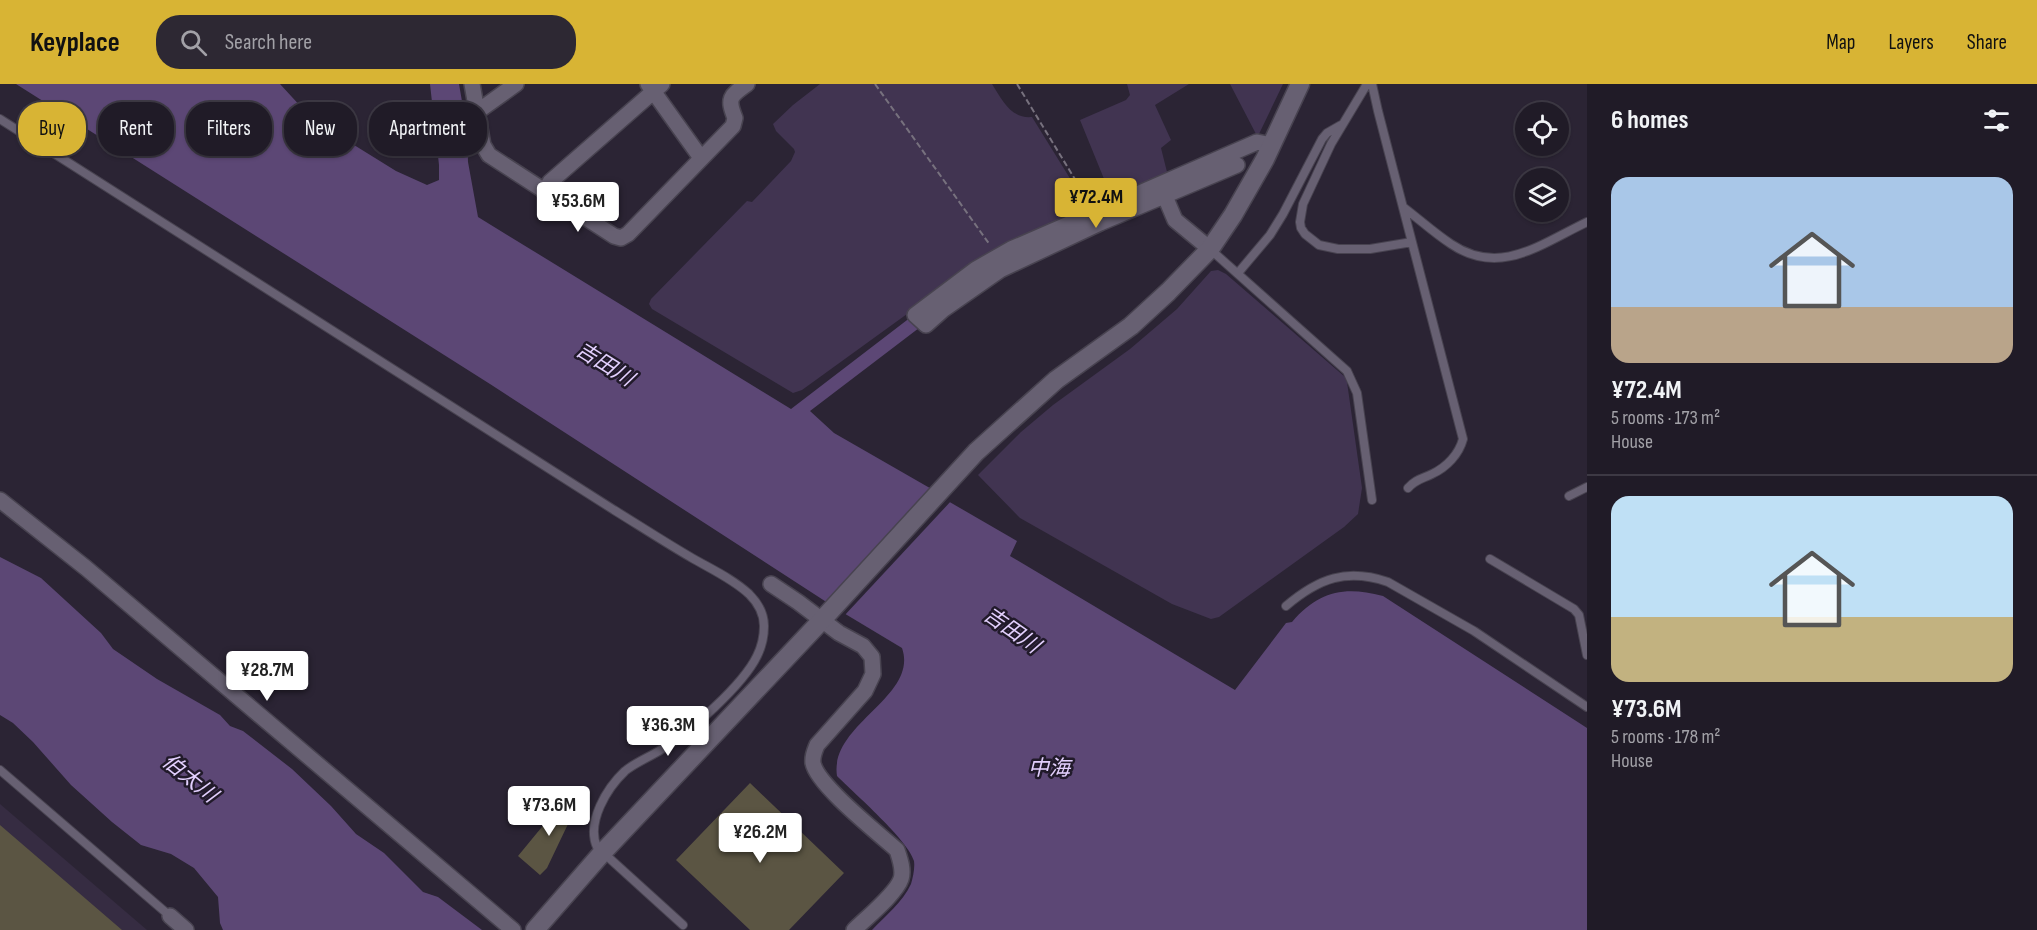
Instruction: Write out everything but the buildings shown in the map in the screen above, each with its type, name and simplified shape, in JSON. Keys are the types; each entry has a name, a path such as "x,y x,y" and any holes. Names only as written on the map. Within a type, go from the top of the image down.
{"street":[{"path":"472,84 475,102"},
{"path":"487,105 516,84"},
{"path":"487,153 614,236 625,237 733,126 735,118 729,105 730,101 737,91 747,84"},
{"path":"535,930 603,852 976,452 1056,380 1131,326 1210,249 1233,215 1272,145 1299,84"},
{"path":"544,192 550,182 654,86 701,158"},
{"path":"921,321 915,315 940,304 1097,217 1257,142 1272,145"},
{"path":"940,304 997,256 1237,165"},
{"path":"1164,194 1175,220 1210,249"},
{"path":"0,500 86,568 513,930"},
{"path":"771,584 826,615 873,657 873,674 865,691 817,745 813,754 813,764 823,782 897,850 901,864 901,879 889,895 854,930"},
{"path":"170,916 186,930"}],"lane":[{"path":"1367,84 1331,144 1303,204 1300,215 1301,228 1318,245 1338,249 1370,249 1412,242"},
{"path":"1372,84 1462,438 1455,455 1447,464 1439,471 1419,478 1408,488"},
{"path":"0,119 346,337 663,541 736,584 756,602 764,621 762,644 757,656 741,679 692,727 628,769 618,779 601,806 596,821 594,840 597,847 683,925"},
{"path":"1238,273 1270,235 1322,139 1334,128 1343,124"},
{"path":"1403,207 1450,244 1485,259 1508,258 1526,252 1587,222"},
{"path":"1210,249 1341,364 1352,378 1357,393 1372,500"},
{"path":"1569,496 1587,487"},
{"path":"1490,559 1574,609 1579,615 1587,655"},
{"path":"1286,606 1301,593 1319,583 1337,577 1353,575 1388,582 1474,631 1587,707"},
{"path":"0,770 170,916"}],"path":[{"path":"875,84 997,256"},
{"path":"1017,84 1097,217"}],"shaded area":[{"path":"820,84 992,84 1013,112 1032,117 1084,201 1080,209 1001,246 802,390 793,393 652,309 649,304 651,299 747,201 752,202 791,161 794,149 776,131 773,124"},
{"path":"1127,84 1189,84 1155,105 1171,140 1161,148 1166,174 1113,198 1080,120 1126,100 1130,95"},
{"path":"1230,84 1283,84 1259,134 1256,134"},
{"path":"1218,270 1226,274 1345,377 1362,488 1358,514 1344,527 1219,617 1211,619 1172,604 1020,518 978,475 1021,432 1053,405 1130,349 1177,309 1211,271"},
{"path":"0,804 147,930 0,930"}],"water":[{"name":"吉田川","path":"16,84 280,84 297,102 284,102 284,156 357,156 357,147 396,171 427,185 439,180 438,156 468,156 478,217 791,409 911,317 919,328 810,411 834,433 935,491 831,605 490,384 130,156 174,156 174,102 98,102 98,136 86,128 86,102 44,102"},
{"path":"430,84 459,84 462,102 432,102"},
{"name":"中海","path":"941,497 1017,541 1010,556 1235,690 1286,623 1292,622 1312,603 1322,598 1356,591 1383,596 1587,728 1587,930 872,930 908,891 914,861 910,852 892,830 837,776 838,758 846,741 898,681 904,665 902,648 837,609"},
{"name":"伯太川","path":"0,557 41,578 101,633 113,649 157,679 220,715 230,726 243,731 292,769 331,806 356,834 384,853 423,892 438,897 482,930 223,930 220,923 218,897 194,868 171,854 141,845 71,785 33,742 13,723 0,715"}],"pier":[{"path":"942,494 952,500 844,616 835,611"}]}
